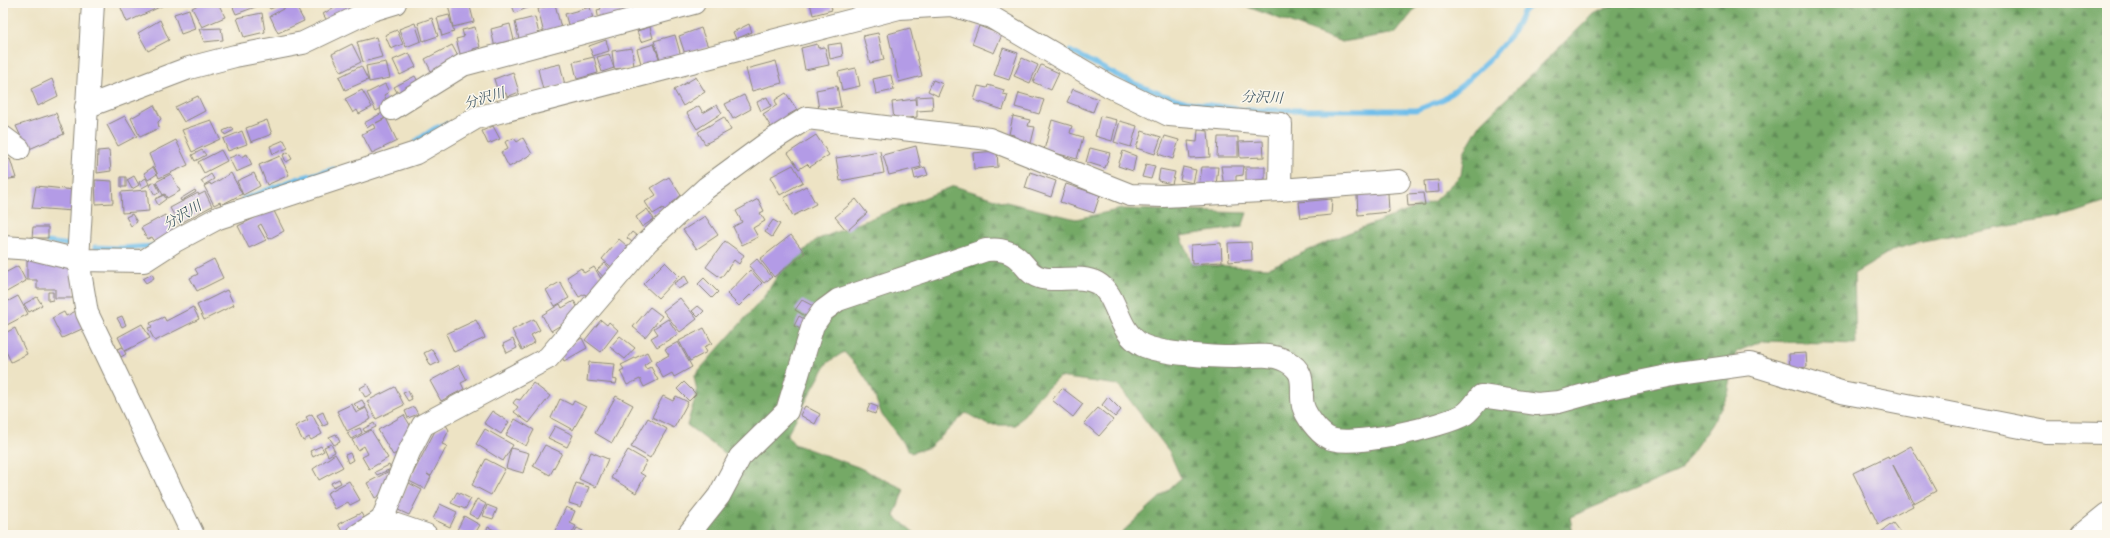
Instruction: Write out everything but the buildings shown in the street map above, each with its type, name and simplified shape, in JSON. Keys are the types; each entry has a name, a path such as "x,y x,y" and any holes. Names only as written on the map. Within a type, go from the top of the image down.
{"street":[{"path":"94,3 86,107 78,260 87,313 193,535"},
{"path":"86,107 189,68 235,56 302,43 372,10 395,3"},
{"path":"392,109 463,65 694,3"},
{"path":"3,247 32,250 78,260 144,261 175,241 218,218 416,153 476,118 899,8 952,5 991,17 1109,86 1169,115 1282,124 1280,190"},
{"path":"358,535 382,520 408,452 423,426 548,358 647,242 706,188 766,144 807,118 989,139 1130,195 1163,196 1280,190 1398,180"},
{"path":"688,535 719,496 740,457 787,411 813,324 823,311 838,300 986,250 1000,249 1015,256 1030,273 1042,278 1078,279 1097,283 1110,297 1123,328 1130,337 1143,345 1158,350 1228,357 1271,356 1286,361 1299,373 1303,382 1304,406 1311,420 1327,438 1342,441 1395,436 1440,425 1465,414 1481,396 1537,404 1559,402 1609,388 1678,374 1750,364 1841,392 2046,432 2107,433"},
{"path":"2081,535 2107,514"},
{"path":"382,520 417,533"}],"green space":[{"path":"1237,3 1420,3 1396,33 1342,42"},
{"path":"1616,3 2107,3 2107,202 2064,216 1917,243 1896,249 1854,274 1856,344 1763,341 1736,352 1728,395 1711,425 1679,471 1570,517 1573,535 1119,535 1181,478 1169,451 1118,385 1059,377 1038,397 1016,425 988,425 966,413 930,447 911,453 882,415 871,387 858,367 844,352 827,363 787,435 794,444 858,467 904,489 894,516 917,535 702,535 731,458 687,425 697,392 694,376 763,298 778,275 816,240 954,186 1002,201 1076,219 1122,209 1247,213 1242,227 1181,236 1192,264 1268,268 1348,233 1434,201 1461,175 1464,152 1481,123 1594,14"}],"waterway":[{"name":"分沢川","path":"1070,51 1124,79 1163,95 1187,102 1247,110 1416,110 1444,99 1462,85 1492,57 1514,31 1523,12 1532,3"},
{"name":"分沢川","path":"416,141 435,128 446,124"},
{"name":"分沢川","path":"243,199 296,179 334,169"},
{"name":"分沢川","path":"48,242 71,245"},
{"name":"分沢川","path":"95,247 120,248 153,246"}]}
